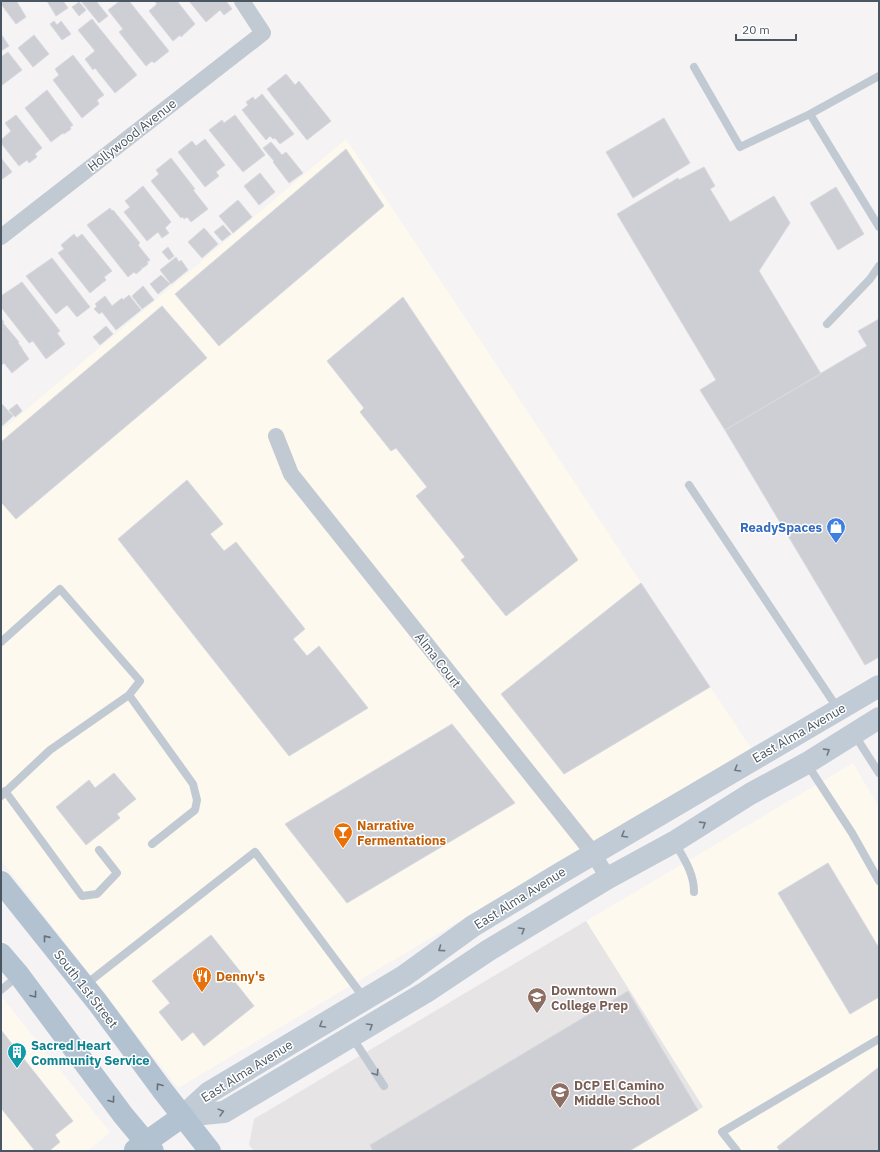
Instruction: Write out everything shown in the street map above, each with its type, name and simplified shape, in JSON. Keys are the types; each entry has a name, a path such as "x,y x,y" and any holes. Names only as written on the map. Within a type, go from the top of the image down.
{"main road":[{"name":"East Alma Avenue","path":"183,1116 208,1093 404,976 473,926 593,853 879,686"},
{"name":"East Alma Avenue","path":"183,1116 224,1112 426,992 489,950 608,878 674,842 750,794 807,763 879,718"},
{"name":"South 1st Street","path":"1,882 84,985 210,1151"},
{"path":"1,954 19,975 119,1108 145,1148 183,1116"}],"street":[{"name":"Hollywood Avenue","path":"1,236 263,33 242,1"},
{"name":"Alma Court","path":"276,436 291,474 593,853 608,878"}],"lane":[{"path":"694,67 740,147 810,114 879,76"},
{"path":"810,114 879,227"},
{"path":"827,324 870,280 879,266"},
{"path":"689,485 838,709"},
{"path":"1,642 60,589 140,681 129,695 50,750 3,794 82,896 97,894 117,873 99,850"},
{"path":"129,695 194,784 197,800 194,810 152,844"},
{"path":"854,734 879,773"},
{"path":"807,763 852,833 879,881"},
{"path":"674,842 694,881 694,892"},
{"path":"84,985 255,852 365,999"},
{"path":"1,990 19,975"},
{"path":"352,1036 384,1086"},
{"path":"737,1151 722,1132 879,1039"}],"shaded area":[{"path":"346,139 751,748 178,1088 1,860 1,431"},
{"path":"853,763 879,807 879,1151 630,1151 703,1107 586,921"},
{"name":"Downtown College Prep","path":"586,921 703,1107 630,1151 254,1151 249,1145 254,1119"},
{"path":"1,996 110,1132 88,1151 1,1151"}],"building":[{"path":"1,1 17,2 26,17 16,24 1,4"},
{"path":"47,1 63,1 68,8 56,16"},
{"path":"81,1 96,1 108,16 99,23"},
{"path":"120,1 129,1 169,51 154,63 152,61 146,66 119,32 123,29 108,10"},
{"path":"154,1 177,1 195,24 181,37 180,35 173,41 149,11 157,4"},
{"path":"189,1 226,1 232,9 224,15 220,10 206,22"},
{"path":"79,2 86,10 79,16 72,7"},
{"path":"92,19 137,75 115,93 95,68 93,70 85,59 95,51 78,30"},
{"path":"54,21 57,25 61,21 71,34 62,40 50,24"},
{"path":"1,34 9,46 1,51"},
{"path":"34,35 49,54 33,67 18,48"},
{"path":"8,52 22,70 1,86 1,57"},
{"path":"73,55 104,95 97,100 99,104 82,118 53,80 59,75 55,69"},
{"path":"286,74 295,85 299,81 331,121 307,140 267,89"},
{"path":"47,90 73,125 70,127 71,129 51,142 25,108"},
{"path":"262,94 294,134 280,144 275,138 273,139 270,136 266,140 242,110 248,105 246,102 253,97 255,100"},
{"path":"16,115 42,148 35,154 37,157 29,163 27,160 19,166 1,143 1,140 11,131 5,123"},
{"path":"235,115 265,155 243,172 209,130 222,120 224,123"},
{"path":"664,118 690,163 633,198 606,152"},
{"path":"205,139 225,165 216,172 219,176 205,187 178,152 192,141 196,146"},
{"path":"271,142 282,155 286,152 303,173 289,183 263,148"},
{"path":"346,149 384,206 219,346 175,294"},
{"path":"1,158 12,172 1,180"},
{"path":"171,158 195,189 193,190 208,209 191,222 187,217 184,219 183,217 181,218 151,181 159,174 156,170"},
{"path":"704,167 715,186 710,189 730,222 774,196 790,223 759,271 821,374 725,430 700,390 716,380 617,214 678,178 679,180"},
{"path":"260,173 275,192 259,205 244,186"},
{"path":"143,186 171,222 165,228 169,233 162,238 158,232 147,241 124,212 130,207 125,201"},
{"path":"836,187 864,234 838,250 810,203"},
{"path":"238,200 252,217 233,233 219,216"},
{"path":"110,208 140,243 138,245 150,260 143,268 141,267 142,269 136,274 134,272 128,277 87,225"},
{"path":"223,225 231,234 222,241 214,232"},
{"path":"204,228 218,244 202,258 188,242"},
{"path":"74,234 77,238 82,234 112,271 104,277 106,280 90,293 58,253 64,249 61,245"},
{"path":"168,247 174,256 169,260 162,252"},
{"path":"176,257 179,262 181,260 188,270 171,284 160,270"},
{"path":"52,258 90,307 77,317 67,305 56,314 26,276"},
{"path":"161,275 170,284 158,294 150,284"},
{"path":"22,282 60,331 57,333 65,344 46,359 33,341 29,343 1,307 1,296"},
{"path":"143,286 154,300 142,309 132,296"},
{"path":"129,295 141,310 116,330 102,312 99,314 94,309 97,306 95,304 105,296 112,306 122,298 123,300"},
{"path":"403,297 578,560 506,616 461,560 465,557 416,496 427,487 396,448 391,451 360,412 364,408 327,361"},
{"path":"162,306 207,358 16,519 1,502 1,442"},
{"path":"1,318 4,322 3,323 19,342 18,343 29,359 12,373 4,363 1,366"},
{"name":"ReadySpaces","path":"879,319 879,657 865,665 725,430 867,346 858,331"},
{"path":"106,326 113,334 100,345 93,337"},
{"path":"2,404 13,416 1,427 1,405"},
{"path":"17,404 22,411 15,417 9,410"},
{"path":"187,480 223,524 210,534 224,551 236,542 305,629 293,639 307,656 319,646 368,708 289,756 118,539"},
{"path":"641,583 710,687 564,774 501,694"},
{"path":"452,724 515,803 347,903 285,824"},
{"path":"114,773 136,799 117,814 120,818 86,845 56,807 89,780 95,788"},
{"path":"828,863 879,948 879,997 850,1014 778,893"},
{"name":"Denny's","path":"211,935 243,975 235,982 254,1006 204,1046 193,1032 182,1041 159,1012 170,1003 152,981"},
{"path":"628,991 698,1110 629,1151 373,1151 370,1145"},
{"name":"Sacred Heart Community Service","path":"1,1030 73,1121 55,1135 60,1142 49,1151 35,1151 1,1108"},
{"path":"879,1067 879,1151 780,1151 777,1147"}],"place":[{"name":"ReadySpaces","path":"836,544"},
{"name":"Narrative Fermentations","path":"343,849"},
{"name":"Denny's","path":"202,993"},
{"name":"Downtown College Prep","path":"537,1014"},
{"name":"Sacred Heart Community Service","path":"17,1069"},
{"name":"DCP El Camino Middle School","path":"560,1109"}]}
